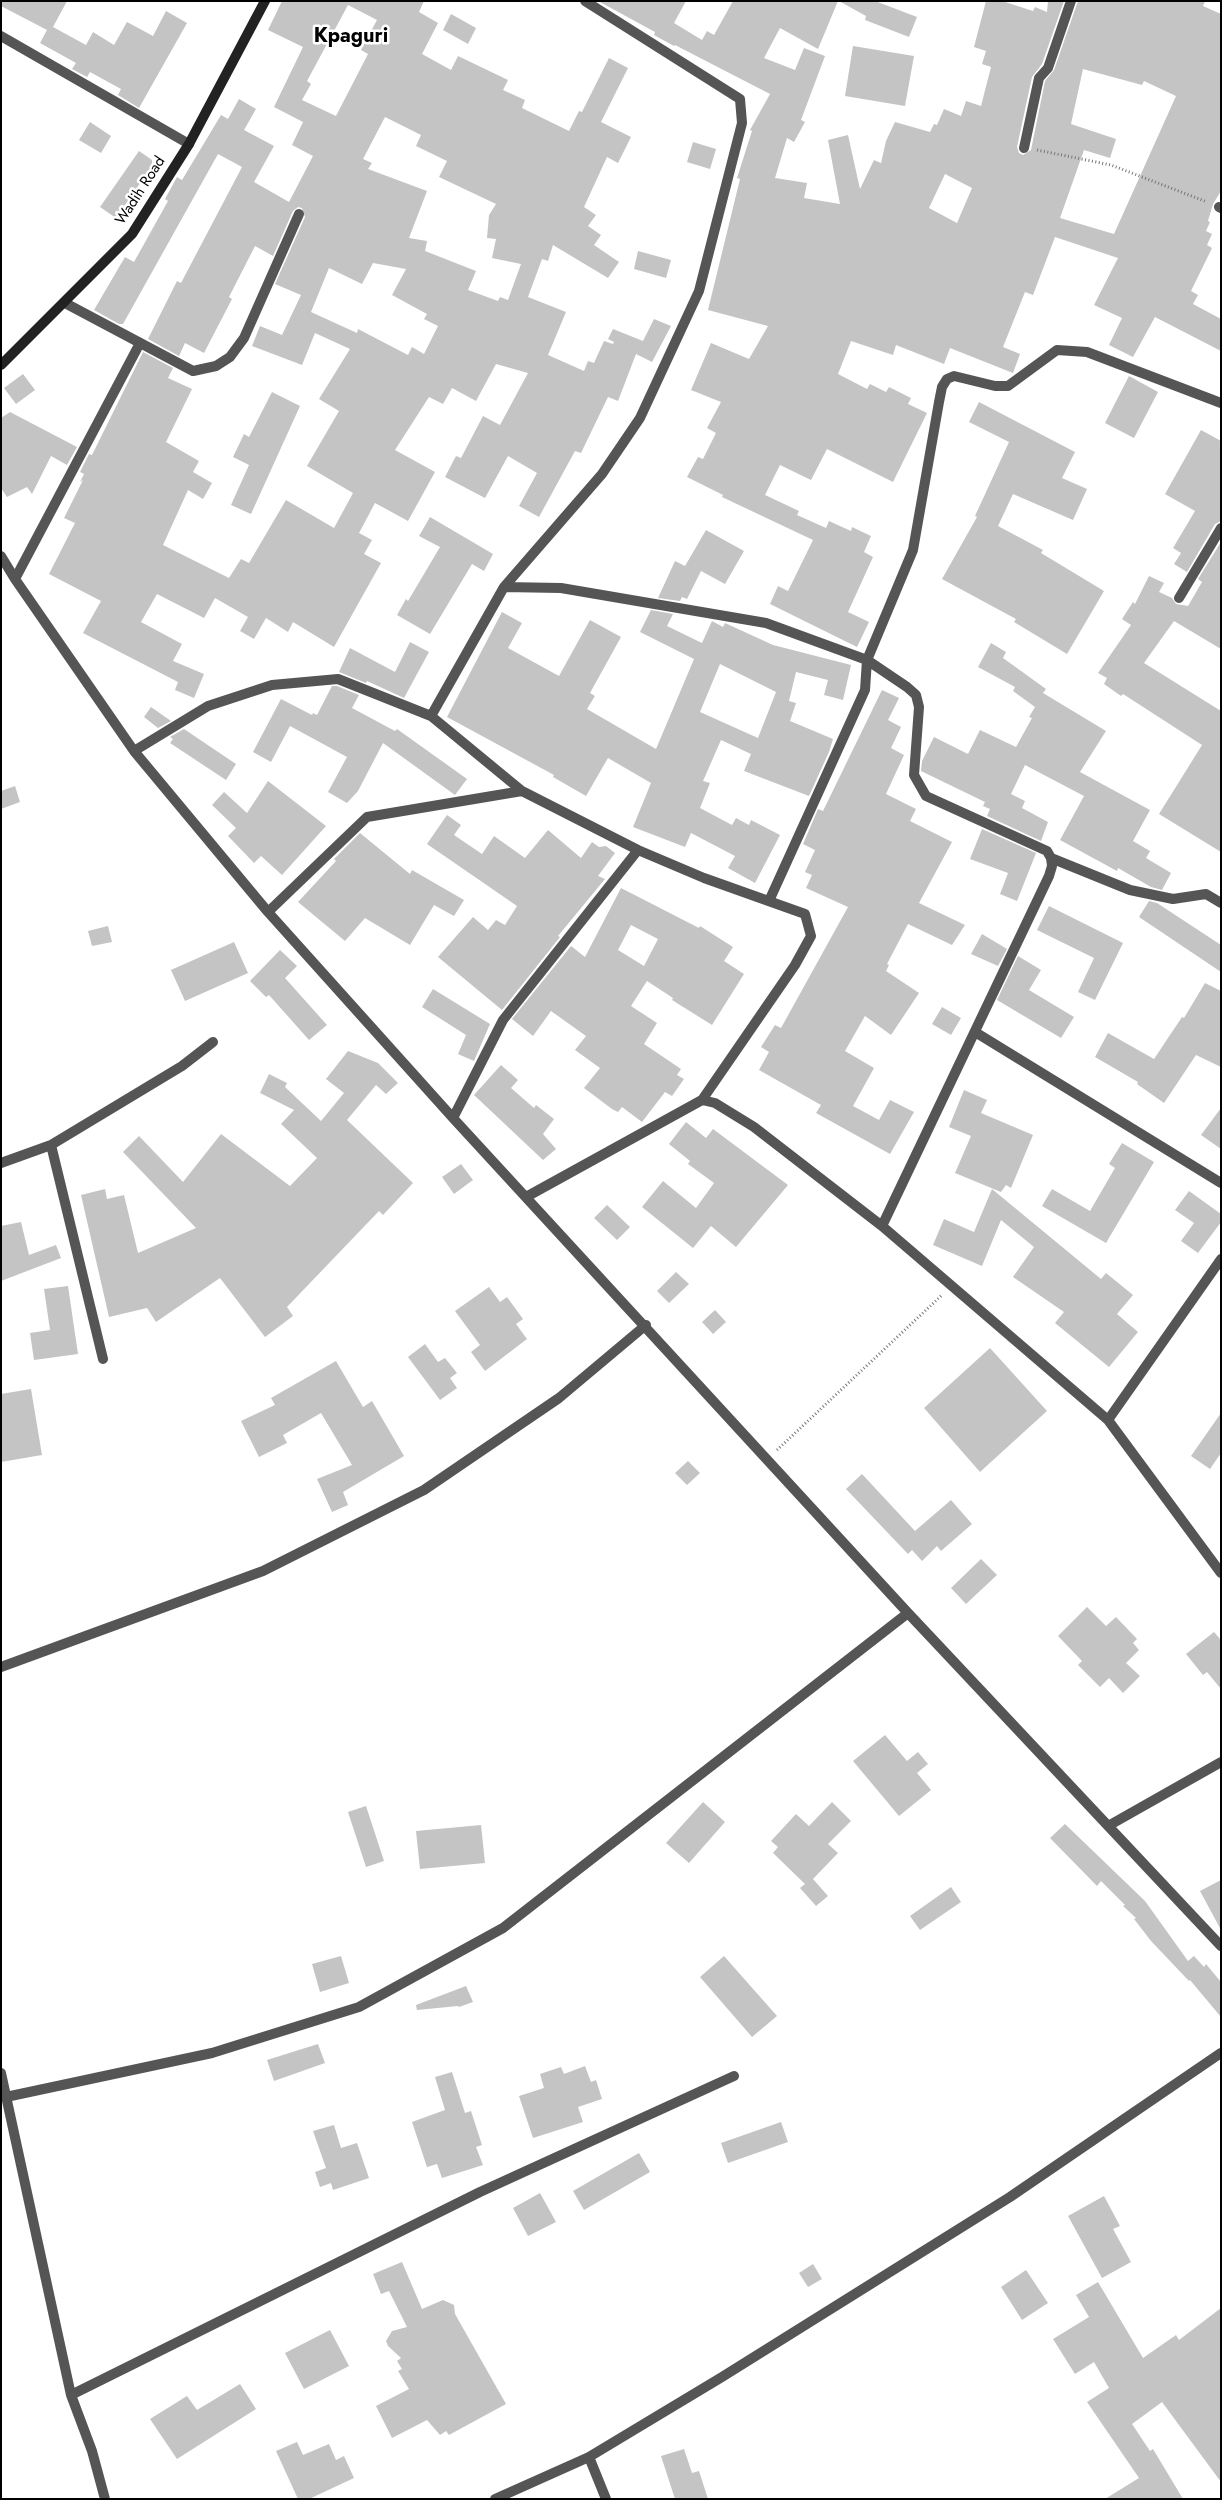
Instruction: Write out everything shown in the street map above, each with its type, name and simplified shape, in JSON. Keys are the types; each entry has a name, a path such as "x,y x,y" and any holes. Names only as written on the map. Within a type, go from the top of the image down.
{"street":[{"name":"Wadih Road","path":"1,366 132,234 189,144 265,1"},
{"path":"432,716 504,587 602,474 640,418 699,291 742,123 740,100 585,1"},
{"path":"1024,148 1039,78 1048,68 1071,1"},
{"path":"1,36 189,144"},
{"path":"65,303 193,371 216,366 230,357 244,338 299,214"},
{"path":"15,579 140,343"},
{"path":"768,901 865,690 867,660 913,550 939,402 942,387 947,379 954,376 994,386 1008,386 1057,350 1088,352 1221,403"},
{"path":"1179,598 1221,528"},
{"path":"1,556 134,751 268,912 453,1118 646,1325 908,1613 1221,1946"},
{"path":"504,587 561,588 766,623 867,660 916,695 919,707 914,775 926,796 1047,851 1051,858 1052,866 1048,876 882,1226"},
{"path":"134,751 208,706 272,685 338,679 432,716 522,791 638,850 704,878 804,914 811,936 795,965 702,1100 526,1197"},
{"path":"268,912 367,817 522,791"},
{"path":"453,1118 503,1020 638,850"},
{"path":"1051,858 1130,890 1174,899 1206,894 1221,903"},
{"path":"974,1032 1221,1183"},
{"path":"1,1163 50,1145 182,1066 213,1042"},
{"path":"702,1100 715,1103 754,1127 882,1226 1108,1420 1221,1573"},
{"path":"50,1145 103,1359"},
{"path":"1108,1420 1221,1259"},
{"path":"1,1667 263,1571 424,1490 559,1398 646,1325"},
{"path":"6,2097 212,2053 359,2007 503,1928 908,1613"},
{"path":"1108,1826 1221,1762"},
{"path":"495,2499 589,2457 1010,2198 1221,2053"},
{"path":"1,2073 71,2395 92,2451 105,2499"},
{"path":"71,2395 480,2192 734,2076"},
{"path":"589,2457 606,2499"}],"path":[{"path":"1024,148 1111,165 1220,207"},
{"path":"768,1459 952,1286"}],"building":[{"path":"1,1 67,1 53,27 86,45 93,32 114,45 127,22 153,36 166,11 187,23 139,108 118,95 121,89 90,72 87,77 72,69 76,63 40,43 47,30 1,6"},
{"path":"282,1 424,1 419,12 438,23 422,54 451,70 458,56 508,80 503,90 525,100 522,108 569,131 579,111 582,112 609,58 628,68 601,122 631,137 618,163 607,157 584,207 596,215 588,226 601,235 594,245 619,262 608,278 553,245 548,261 542,259 528,297 566,312 548,355 584,371 588,361 594,363 604,341 613,344 614,342 608,339 613,329 643,341 654,319 671,326 652,362 636,354 618,401 608,397 581,453 575,451 539,517 519,506 537,473 508,456 485,498 445,477 456,456 461,458 483,416 500,425 528,373 496,364 476,401 452,388 443,404 429,397 395,450 435,472 408,521 375,503 359,533 372,540 364,554 381,563 334,647 293,622 288,632 266,618 254,639 240,631 248,617 215,598 204,618 157,594 141,622 182,644 173,661 204,674 194,698 175,690 178,682 83,633 101,601 49,574 75,523 64,518 83,480 80,482 84,474 80,472 89,454 92,455 143,352 173,368 168,378 192,389 166,442 199,461 193,472 212,483 203,499 188,490 163,545 229,578 241,559 249,563 286,500 334,528 353,493 307,466 339,411 319,399 350,349 315,333 302,365 252,346 260,326 282,335 301,295 275,284 305,217 302,208 298,207 293,211 273,256 255,246 229,297 232,299 204,353 185,343 179,356 148,339 177,281 181,283 242,167 218,154 123,324 119,324 94,310 125,257 134,262 168,201 165,199 177,177 182,180 221,115 228,119 239,99 256,109 244,130 274,146 254,182 289,202 313,156 292,145 303,122 274,107 303,47 268,30","holes":["348,5 377,20 361,50 368,54 336,116 302,100 311,84 307,81","385,117 421,135 416,146 447,161 439,177 496,204 489,215 487,238 496,239 492,258 521,264 508,300 500,297 498,301 468,290 476,271 425,251 427,241 409,238 427,191 368,169 372,163 363,159","373,263 406,269 392,295 427,314 424,319 438,326 424,354 412,347 408,355 358,329 357,333 311,312 329,268 362,284"]},
{"path":"598,1 686,1 674,23 702,40 707,31 714,35 733,1 838,1 818,49 780,28 764,58 795,70 804,48 825,56 801,120 805,122 794,142 787,138 775,178 807,183 804,198 840,204 828,140 848,135 860,189 874,160 881,163 886,141 895,122 930,132 934,124 937,125 944,109 961,116 966,101 981,106 991,67 982,64 986,51 974,47 986,1 1002,1 1033,11 1035,7 1047,12 1048,1 1064,1 1042,64 1032,77 1017,147 1019,153 1023,155 1031,150 1045,81 1054,70 1078,1 1205,1 1203,6 1221,14 1221,191 1213,204 1208,221 1210,222 1206,231 1212,234 1207,245 1212,248 1191,291 1198,295 1193,304 1221,319 1221,351 1155,317 1133,357 1109,345 1122,318 1094,305 1118,258 1055,237 1033,295 1025,292 1003,347 1020,354 1013,373 950,348 944,364 896,345 893,355 851,341 838,374 867,389 870,384 886,392 889,387 911,398 908,404 927,413 893,482 827,449 811,480 780,465 765,495 799,511 797,515 826,528 829,521 851,531 852,527 871,536 864,552 873,557 848,612 869,622 857,647 770,604 778,586 788,591 813,540 722,497 723,495 687,477 698,457 703,459 716,433 707,428 721,402 691,390 711,343 749,359 768,326 708,310 740,179 737,178 752,131 750,130 770,94 674,46 654,35 655,32","holes":["1083,69 1142,85 1144,81 1176,96 1114,234 1060,218 1084,150 1110,158 1116,139 1071,124","945,174 972,188 957,223 929,208"]},
{"path":"839,1 875,1 917,17 909,37 865,20 866,16"},
{"path":"451,14 476,28 468,44 443,30"},
{"path":"853,46 914,56 905,106 845,96"},
{"path":"90,122 111,136 101,153 79,140"},
{"path":"693,142 716,149 710,169 687,162"},
{"path":"139,151 152,160 152,166 116,218 100,207"},
{"path":"638,251 671,260 666,278 634,269"},
{"path":"23,374 35,390 16,404 4,388"},
{"path":"1129,376 1158,392 1134,438 1105,423"},
{"path":"272,392 300,406 251,514 231,505 249,465 233,457 244,434 249,437"},
{"path":"979,402 1075,452 1062,478 1087,489 1073,520 1013,494 998,526 1043,550 1041,553 1104,591 1067,654 1014,622 1016,619 942,579 977,517 975,516 1009,442 969,422"},
{"path":"10,412 77,447 67,465 51,456 32,494 27,487 7,497 1,488 1,418"},
{"path":"1201,430 1221,441 1221,521 1215,524 1187,572 1174,564 1181,553 1173,548 1195,511 1165,494"},
{"path":"430,517 493,554 484,571 472,564 430,634 397,615 406,599 408,601 440,547 419,536"},
{"path":"706,530 744,551 725,584 701,571 687,599 682,597 680,601 658,598 675,561 685,566"},
{"path":"1221,542 1221,649 1174,621 1144,663 1221,711 1221,852 1159,814 1202,745 1123,694 1121,696 1104,684 1107,678 1098,673 1131,625 1122,619 1133,602 1135,604 1149,576 1164,583 1159,592 1172,598 1176,604 1188,606 1202,582 1198,579"},
{"path":"651,610 673,614 667,626 702,643 712,621 723,627 725,623 773,645 851,665 843,700 824,695 828,680 796,672 789,701 796,703 790,721 833,739 809,796 744,771 751,754 721,740 703,781 710,783 700,808 732,825 736,818 749,825 751,820 780,835 755,883 728,868 735,856 691,833 685,847 633,827 651,783 608,758 586,796 553,777 554,775 447,717 502,612 522,623 508,648 559,676 590,620 621,637 590,693 595,696 587,709 656,749 694,659 640,632","holes":["720,664 776,692 758,738 700,712"]},
{"path":"410,642 429,652 404,698 367,681 366,683 339,672 350,648 395,672"},
{"path":"991,643 1006,652 1003,658 1046,689 1043,693 1106,731 1080,772 1150,810 1133,841 1150,851 1146,858 1171,873 1162,890 1151,887 1118,868 1117,871 1060,840 1084,796 1025,765 1011,794 1025,801 1022,808 1048,822 1041,841 987,816 990,809 983,806 985,802 921,771 922,761 934,737 968,754 980,730 1016,747 1032,718 1029,717 1035,707 1013,691 1015,687 978,667"},
{"path":"332,686 337,686 359,695 352,708 395,731 397,729 467,779 455,795 383,743 358,791 347,803 328,792 347,757 290,726 271,762 253,752 281,699 312,715 313,713 317,715"},
{"path":"882,690 899,698 888,720 901,727 891,748 904,755 886,794 916,809 910,821 952,842 919,903 965,925 952,945 908,924 887,964 889,965 886,971 919,993 891,1035 865,1016 845,1051 874,1068 853,1106 879,1120 890,1100 914,1112 890,1154 816,1113 821,1105 759,1070 769,1052 761,1047 775,1025 781,1028 848,907 806,888 812,875 805,872 815,850 803,844 818,809 823,811"},
{"path":"151,707 171,721 158,728 144,717"},
{"path":"184,729 236,764 226,780 170,743 173,739 170,737"},
{"path":"268,781 326,826 282,875 261,856 254,863 228,836 236,828 212,805 224,792 247,813"},
{"path":"15,786 20,802 1,809 1,791"},
{"path":"447,815 461,825 454,835 482,854 494,836 525,858 548,830 581,858 592,842 599,847 606,846 615,853 598,876 605,879 558,936 560,937 502,1010 438,957 473,917 488,930 496,920 505,925 517,906 427,844"},
{"path":"982,829 1036,853 1017,901 1000,894 1008,873 970,859"},
{"path":"360,833 410,874 412,870 464,900 454,916 434,905 410,945 365,918 345,941 298,902 336,861 334,859"},
{"path":"621,888 699,928 700,926 733,947 724,961 744,974 712,1025 672,1000 673,998 647,981 631,1006 657,1023 644,1044 681,1069 677,1075 684,1079 672,1096 665,1092 642,1122 622,1107 618,1112 612,1109 584,1088 600,1068 575,1050 586,1036 551,1011 533,1036 512,1019 571,946 585,957","holes":["631,925 658,939 644,966 618,950"]},
{"path":"1149,901 1157,903 1221,945 1221,972 1139,917"},
{"path":"1049,906 1123,943 1095,1000 1078,992 1094,958 1037,930"},
{"path":"108,926 112,942 92,946 88,931"},
{"path":"982,934 1007,949 998,966 971,954"},
{"path":"234,942 248,973 185,1001 171,970"},
{"path":"280,950 297,966 285,978 327,1025 309,1040 269,995 266,997 250,981"},
{"path":"1018,956 1041,970 1029,990 1074,1017 1061,1038 997,1000"},
{"path":"1205,983 1221,991 1221,1067 1196,1055 1164,1103 1137,1084 1138,1082 1095,1057 1108,1033 1154,1059 1182,1017 1184,1018"},
{"path":"433,989 490,1024 474,1061 458,1054 466,1035 422,1007"},
{"path":"942,1007 961,1018 951,1035 932,1024"},
{"path":"348,1051 378,1063 398,1083 386,1094 376,1085 347,1120 413,1183 383,1215 379,1211 287,1307 293,1316 265,1337 220,1278 156,1322 147,1308 109,1317 81,1195 105,1189 107,1199 124,1195 138,1253 196,1228 123,1152 139,1136 183,1182 221,1134 290,1186 317,1158 281,1124 294,1110 260,1093 269,1074 287,1083 285,1087 321,1121 344,1093 326,1079"},
{"path":"501,1065 518,1080 511,1088 534,1108 536,1105 554,1119 543,1134 556,1149 543,1160 474,1095"},
{"path":"964,1090 987,1100 981,1113 1033,1135 1011,1188 1006,1185 1001,1192 955,1173 971,1136 949,1127"},
{"path":"1221,1108 1221,1149 1201,1135"},
{"path":"686,1122 706,1138 713,1129 788,1185 736,1247 711,1226 693,1248 642,1207 663,1181 696,1208 714,1183 688,1164 690,1161 669,1144"},
{"path":"1122,1143 1154,1162 1106,1243 1042,1206 1052,1189 1090,1211 1115,1168 1109,1164"},
{"path":"461,1164 473,1180 454,1194 442,1177"},
{"path":"992,1189 1101,1279 1106,1273 1133,1295 1117,1314 1138,1332 1109,1367 1055,1323 1064,1312 1013,1277 1034,1247 1001,1220 982,1266 933,1245 944,1219 974,1232"},
{"path":"1189,1191 1221,1214 1221,1222 1198,1253 1181,1241 1194,1223 1175,1210"},
{"path":"607,1205 630,1227 617,1240 594,1218"},
{"path":"21,1222 29,1255 56,1245 61,1258 1,1281 1,1226"},
{"path":"676,1272 689,1284 669,1303 657,1291"},
{"path":"68,1286 78,1354 34,1360 30,1333 50,1330 44,1289"},
{"path":"489,1287 500,1302 507,1297 523,1319 516,1324 527,1339 485,1371 471,1352 480,1345 455,1311"},
{"path":"715,1310 726,1322 713,1334 702,1322"},
{"path":"425,1344 438,1362 445,1358 457,1373 450,1378 457,1388 440,1400 408,1357"},
{"path":"990,1348 1047,1411 980,1472 924,1408"},
{"path":"336,1361 363,1407 372,1401 404,1456 343,1492 348,1505 332,1512 317,1479 352,1465 321,1413 283,1435 287,1443 259,1457 241,1421 275,1405 271,1398"},
{"path":"31,1389 42,1455 1,1462 1,1394"},
{"path":"1221,1413 1221,1453 1210,1469 1191,1456"},
{"path":"688,1461 700,1473 687,1485 675,1473"},
{"path":"862,1474 915,1531 951,1500 972,1524 941,1551 937,1546 922,1561 912,1550 908,1554 846,1489"},
{"path":"981,1559 997,1575 966,1604 951,1588"},
{"path":"1087,1607 1106,1626 1116,1617 1137,1639 1133,1643 1139,1650 1126,1663 1140,1676 1123,1693 1109,1678 1100,1687 1078,1665 1082,1661 1058,1636"},
{"path":"1214,1632 1221,1640 1221,1689 1207,1672 1203,1675 1186,1654"},
{"path":"885,1735 907,1761 918,1752 928,1764 917,1773 931,1790 899,1816 853,1761"},
{"path":"703,1802 725,1822 689,1863 666,1843"},
{"path":"832,1802 851,1821 828,1844 838,1853 813,1879 828,1896 816,1906 800,1888 805,1884 773,1853 778,1847 771,1841 796,1814 809,1826"},
{"path":"366,1806 384,1861 366,1867 348,1812"},
{"path":"1065,1824 1145,1901 1188,1961 1194,1956 1204,1967 1206,1964 1221,1982 1221,2017 1190,1980 1151,1941 1134,1919 1136,1918 1123,1906 1125,1905 1101,1881 1097,1886 1050,1838"},
{"path":"481,1825 485,1863 420,1869 416,1831"},
{"path":"1221,1880 1221,1930 1200,1891"},
{"path":"951,1887 961,1902 920,1930 910,1916"},
{"path":"341,1956 349,1983 320,1992 312,1964"},
{"path":"724,1956 777,2016 752,2037 700,1977"},
{"path":"466,1986 473,2002 459,2007 417,2010 416,2005"},
{"path":"318,2044 325,2063 274,2081 267,2060"},
{"path":"585,2066 591,2082 596,2080 602,2099 578,2107 583,2122 533,2138 519,2096 544,2088 540,2074 561,2067 564,2074"},
{"path":"452,2072 465,2113 471,2111 482,2145 476,2147 483,2165 442,2178 437,2164 427,2167 412,2122 445,2110 435,2077"},
{"path":"781,2122 788,2142 728,2163 721,2143"},
{"path":"334,2125 341,2148 357,2143 369,2178 333,2190 331,2183 320,2187 315,2172 326,2168 313,2131"},
{"path":"639,2153 650,2172 584,2210 573,2191"},
{"path":"540,2193 556,2222 528,2236 513,2208"},
{"path":"1104,2196 1120,2226 1113,2229 1131,2262 1102,2278 1068,2216"},
{"path":"402,2262 422,2309 443,2300 454,2305 455,2314 506,2404 449,2435 446,2431 440,2435 427,2420 392,2438 376,2406 409,2389 398,2371 402,2369 397,2361 401,2358 388,2346 386,2341 392,2331 407,2327 389,2291 381,2294 373,2274"},
{"path":"813,2264 822,2279 808,2287 799,2273"},
{"path":"1026,2270 1048,2303 1022,2320 1001,2287"},
{"path":"1098,2282 1143,2358 1176,2335 1179,2340 1221,2308 1221,2482 1162,2402 1132,2424 1150,2451 1153,2449 1183,2499 1105,2499 1139,2478 1087,2402 1109,2388 1094,2362 1075,2374 1053,2339 1089,2317 1076,2295"},
{"path":"330,2330 349,2366 304,2389 285,2353"},
{"path":"240,2384 256,2409 177,2459 150,2419 187,2396 197,2410"},
{"path":"297,2442 303,2455 329,2444 336,2460 344,2456 354,2478 309,2499 298,2499 276,2451"},
{"path":"684,2449 692,2473 699,2471 708,2499 675,2499 661,2456"}],"district":[{"name":"Kpaguri","path":"351,37"}]}
